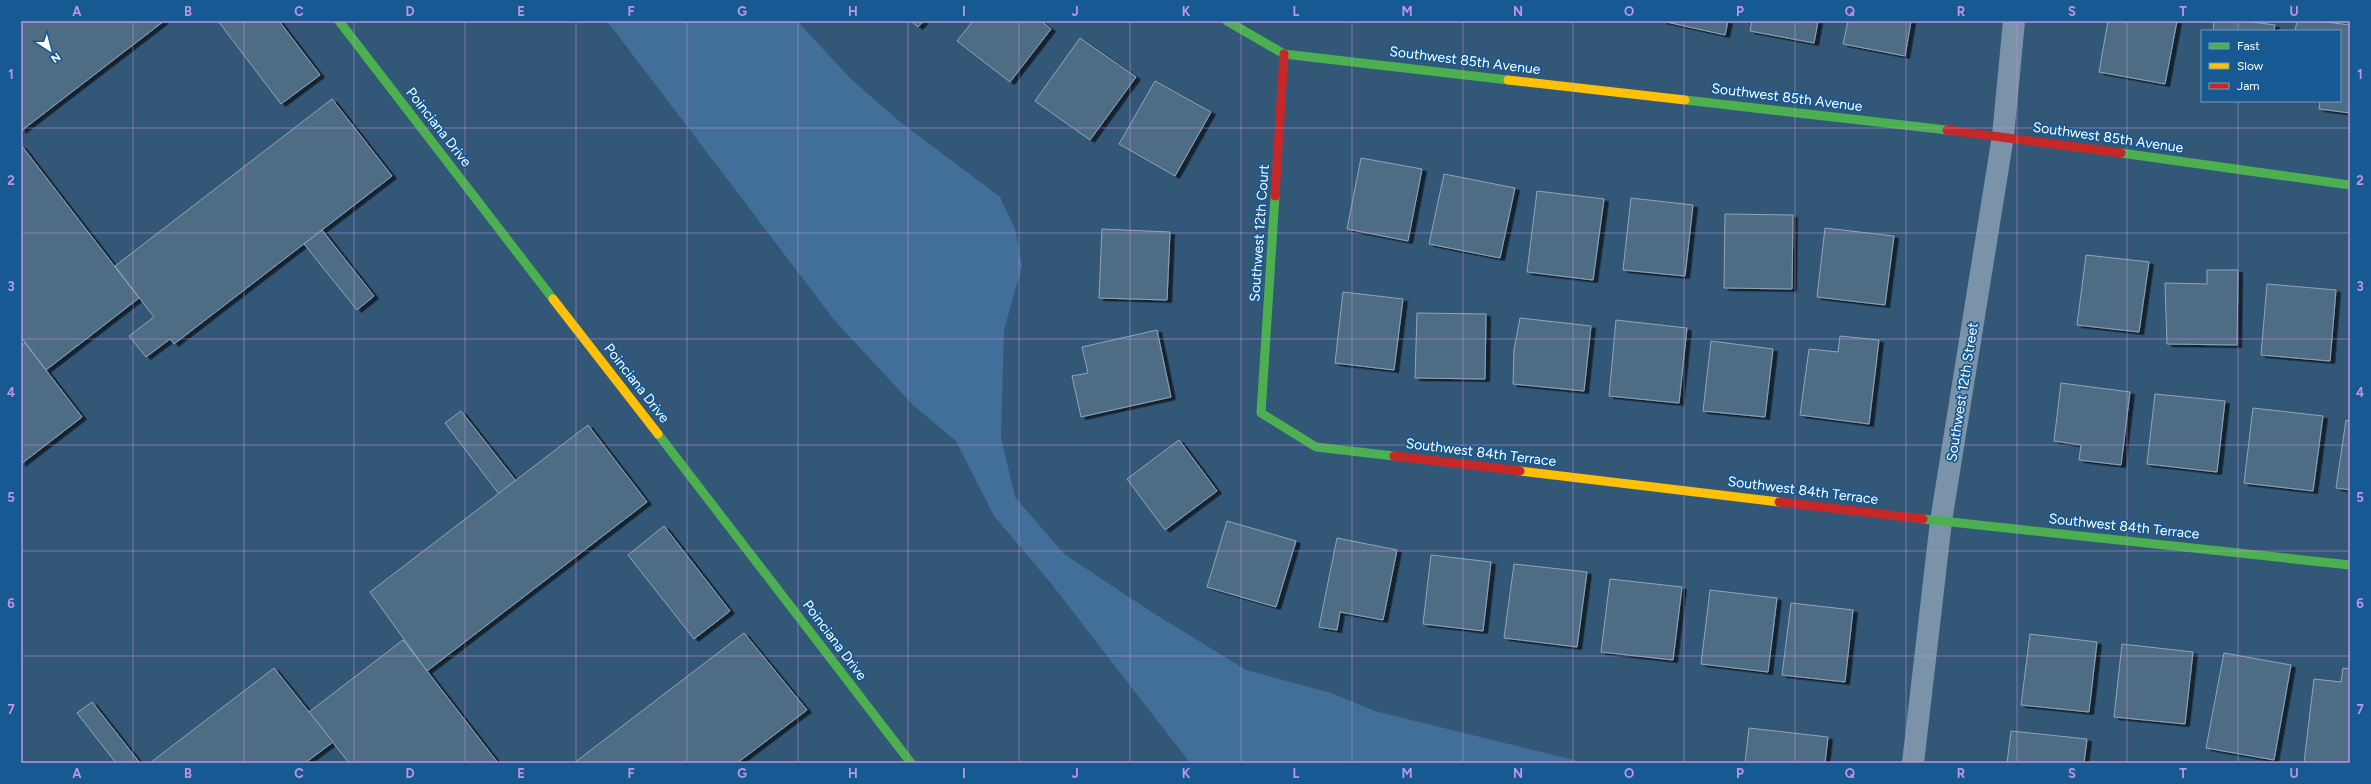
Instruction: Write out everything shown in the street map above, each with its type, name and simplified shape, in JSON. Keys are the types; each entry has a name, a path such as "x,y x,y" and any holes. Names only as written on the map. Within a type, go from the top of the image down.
{"street":[{"name":"Poinciana Drive","path":"339,21 911,763"},
{"name":"Southwest 85th Avenue","path":"1227,21 1284,54 2003,136 2350,185"},
{"name":"Southwest 12th Street","path":"1913,763 1941,521 2003,136 2014,21"},
{"name":"Southwest 12th Court","path":"1261,413 1284,54"},
{"name":"Southwest 84th Terrace","path":"1261,413 1316,447 1941,521 2350,565"}],"water":[{"path":"607,21 797,21 851,79 899,121 1000,197 1015,229 1022,266 1004,330 1001,438 1015,497 1064,554 1147,609 1246,670 1331,693 1375,711 1586,763 1190,763 1050,582 994,516 956,441 913,405 835,321"}],"building":[{"path":"21,21 164,21 21,131"},
{"path":"218,21 279,21 320,75 281,104"},
{"path":"911,21 924,21 918,27"},
{"path":"973,21 1041,21 1051,29 1010,82 957,41"},
{"path":"1662,21 1728,21 1725,35"},
{"path":"1752,21 1818,21 1814,43 1750,31"},
{"path":"1848,21 1911,21 1905,56 1843,44"},
{"path":"2108,21 2177,21 2165,84 2099,72"},
{"path":"2214,21 2245,21 2275,25 2274,30 2213,30"},
{"path":"2297,21 2318,21 2350,25 2350,113 2319,109 2320,102 2341,102 2341,30 2295,30"},
{"path":"1080,38 1136,77 1090,140 1035,101"},
{"path":"1155,81 1211,112 1175,176 1119,144"},
{"path":"332,99 392,176 174,344 170,339 146,357 129,336 154,317 115,266"},
{"path":"21,145 139,298 46,370 21,337"},
{"path":"1361,158 1422,169 1408,241 1347,229"},
{"path":"1444,174 1515,188 1500,258 1429,244"},
{"path":"1537,191 1604,199 1593,280 1527,272"},
{"path":"1631,198 1693,205 1685,276 1623,270"},
{"path":"1725,214 1793,215 1792,289 1724,288"},
{"path":"1825,228 1894,236 1885,305 1817,297"},
{"path":"1102,229 1170,232 1167,300 1099,298"},
{"path":"322,230 374,296 357,310 304,244"},
{"path":"2086,255 2149,262 2139,332 2077,325"},
{"path":"2207,270 2238,270 2237,345 2167,344 2165,283 2207,284"},
{"path":"2267,284 2336,290 2330,361 2261,355"},
{"path":"1343,292 1403,299 1394,370 1335,363"},
{"path":"1417,313 1486,314 1485,379 1415,378"},
{"path":"1520,318 1591,326 1584,391 1513,384 1514,350"},
{"path":"1616,320 1687,328 1679,403 1609,396"},
{"path":"1157,330 1171,397 1081,417 1072,376 1088,373 1082,347"},
{"path":"1840,336 1879,340 1869,424 1800,415 1809,349 1838,352"},
{"path":"1711,341 1773,349 1765,417 1703,411"},
{"path":"25,343 82,417 21,464 21,346"},
{"path":"2061,383 2130,392 2121,465 2079,460 2081,445 2054,441"},
{"path":"2155,394 2225,401 2217,472 2147,464"},
{"path":"2253,408 2323,416 2313,491 2244,483"},
{"path":"461,411 516,481 499,494 445,423"},
{"path":"2346,420 2350,421 2350,490 2336,488"},
{"path":"588,425 647,502 427,671 370,592"},
{"path":"1179,440 1217,491 1165,530 1127,479"},
{"path":"1227,521 1296,541 1276,607 1207,587"},
{"path":"664,526 730,611 694,639 628,555"},
{"path":"1337,538 1397,550 1383,620 1340,612 1337,630 1319,627"},
{"path":"1431,555 1491,562 1483,631 1423,624"},
{"path":"1514,564 1587,572 1577,647 1504,638"},
{"path":"1610,579 1682,587 1673,660 1601,652"},
{"path":"1710,590 1777,598 1768,672 1701,664"},
{"path":"1791,603 1853,610 1845,682 1782,675"},
{"path":"744,633 807,710 737,763 574,763"},
{"path":"2030,634 2097,642 2089,712 2021,705"},
{"path":"403,640 498,763 349,763 309,712"},
{"path":"2122,644 2193,652 2185,724 2114,717"},
{"path":"2224,653 2291,665 2274,760 2206,748"},
{"path":"274,668 333,742 305,763 150,763"},
{"path":"2343,668 2350,669 2350,763 2304,763 2314,679 2341,682"},
{"path":"92,702 140,763 116,763 77,713"},
{"path":"1749,728 1828,737 1825,763 1745,763"},
{"path":"2011,731 2087,739 2084,763 2007,763"}],"traffic: fast":[{"path":"339,21 553,299"},
{"path":"1227,21 1284,54 1508,80"},
{"path":"1685,100 1947,130"},
{"path":"2121,153 2350,185"},
{"path":"1275,196 1261,413 1316,447 1394,456"},
{"path":"658,434 911,763"},
{"path":"1923,519 2350,565"}],"traffic: slow":[{"path":"1508,80 1685,100"},
{"path":"553,299 658,434"},
{"path":"1520,471 1779,502"}],"traffic: jam":[{"path":"1275,196 1284,54"},
{"path":"1947,130 2121,153"},
{"path":"1394,456 1520,471"},
{"path":"1779,502 1923,519"}]}
